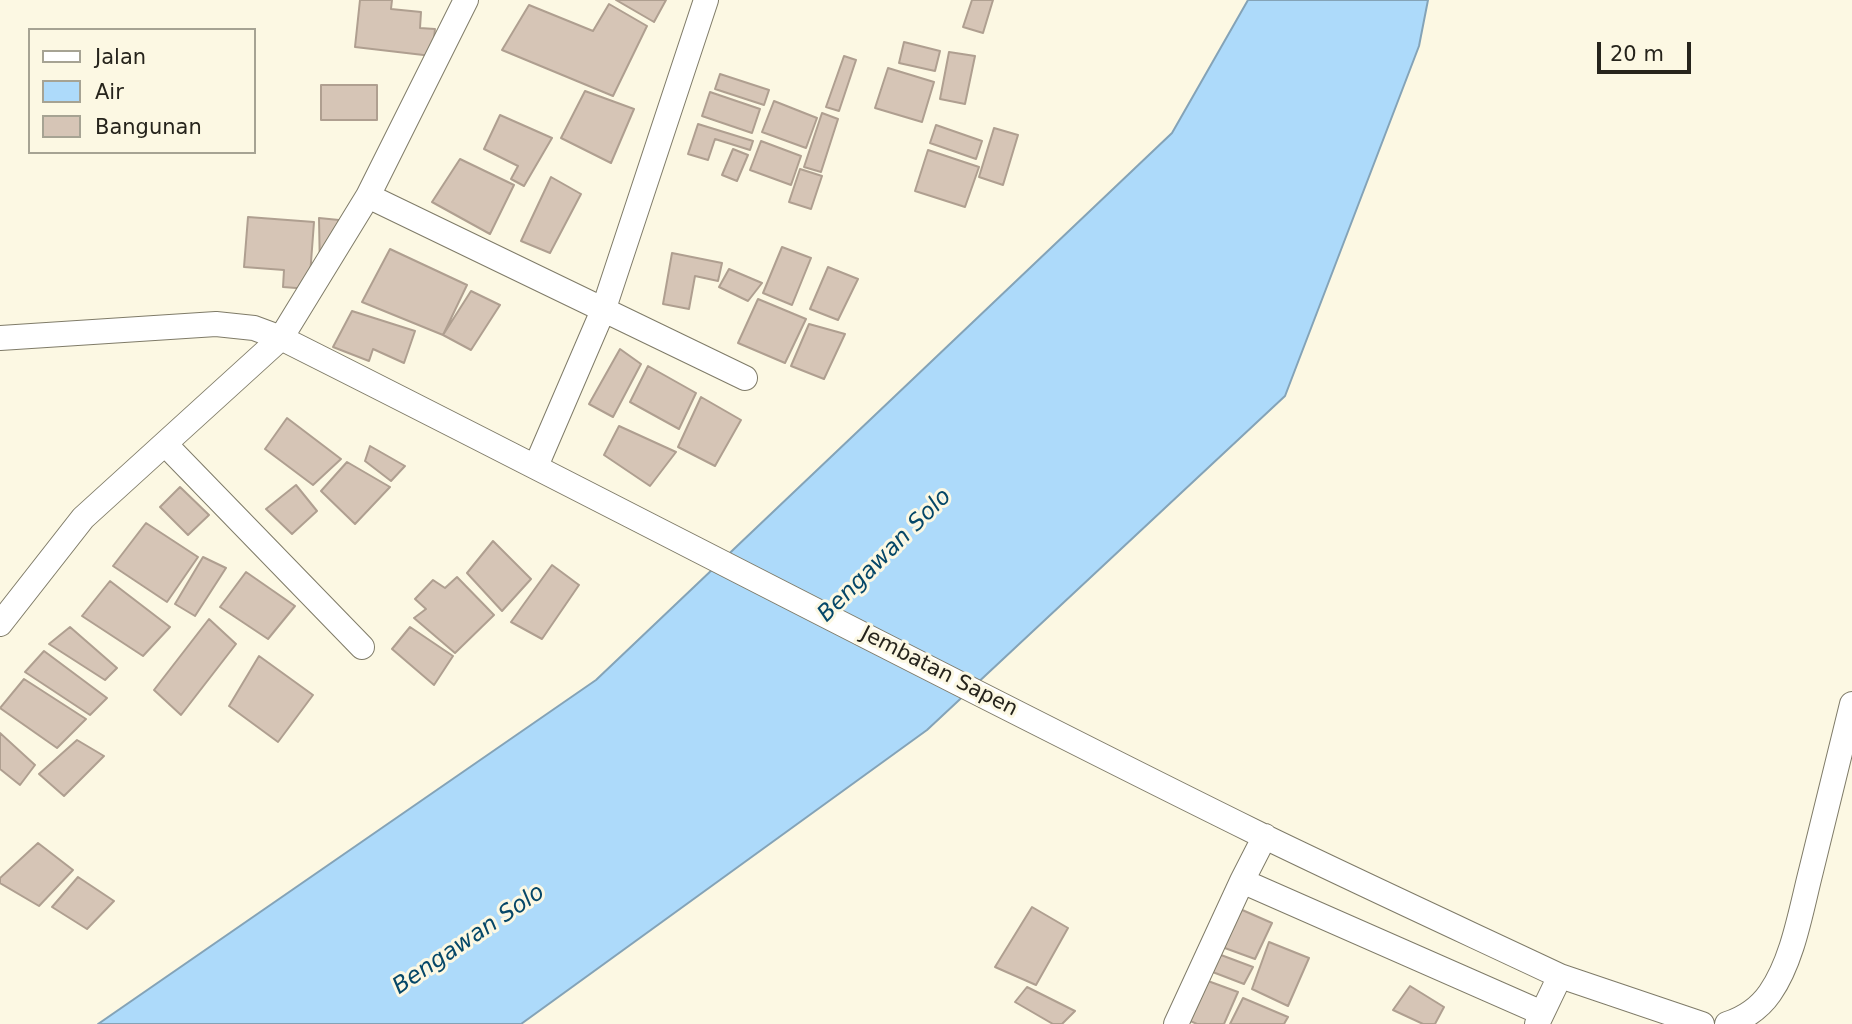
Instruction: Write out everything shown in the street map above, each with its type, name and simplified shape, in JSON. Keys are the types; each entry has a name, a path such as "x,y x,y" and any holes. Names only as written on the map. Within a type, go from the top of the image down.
{"street":[{"path":"0,624 83,517 281,338 368,196 466,0"},
{"path":"536,466 604,308 706,0"},
{"path":"368,196 745,378"},
{"name":"Jembatan Sapen","path":"0,338 216,324 254,328 281,338 1265,836 1560,976 1696,1024"},
{"path":"165,444 362,647"},
{"path":"1727,1024 1744,1018 1758,1006 1771,992 1783,966 1804,897 1852,704"},
{"path":"1175,1024 1265,836"},
{"path":"1242,881 1539,1018 1560,976"}],"water":[{"name":"Bengawan Solo","path":"1248,0 1428,0 1419,46 1285,396 927,730 521,1024 98,1024 596,680 1172,133"}],"building":[{"path":"360,0 392,0 391,9 421,12 420,28 435,29 432,56 355,47"},
{"path":"616,0 666,0 654,22"},
{"path":"972,0 993,0 983,33 963,27"},
{"path":"609,4 647,26 613,96 502,50 529,5 593,31"},
{"path":"904,42 940,51 935,71 899,63"},
{"path":"949,52 975,56 965,104 940,99"},
{"path":"844,56 856,60 839,111 826,107"},
{"path":"888,68 934,82 922,122 875,108"},
{"path":"720,74 769,90 764,105 715,89"},
{"path":"321,85 377,85 377,120 321,120"},
{"path":"585,91 634,109 611,163 561,138"},
{"path":"710,92 760,109 752,133 702,116"},
{"path":"774,101 817,118 806,148 762,132"},
{"path":"822,113 838,119 821,172 804,167"},
{"path":"500,115 552,138 524,186 511,179 518,166 484,149"},
{"path":"698,124 753,141 750,150 715,139 708,160 688,154"},
{"path":"936,125 982,141 976,159 930,143"},
{"path":"994,128 1018,135 1003,185 979,177"},
{"path":"761,141 801,156 791,185 750,170"},
{"path":"733,149 748,155 737,181 722,175"},
{"path":"928,150 979,167 965,207 915,191"},
{"path":"460,159 514,185 490,234 432,202"},
{"path":"800,169 822,176 811,209 789,202"},
{"path":"551,177 581,194 550,253 521,241"},
{"path":"248,217 314,222 309,289 283,287 284,270 244,267"},
{"path":"319,218 339,220 320,272"},
{"path":"782,247 811,258 792,305 763,293"},
{"path":"390,249 467,285 443,335 362,302"},
{"path":"672,253 722,263 718,281 695,276 689,309 663,304"},
{"path":"828,267 858,279 838,320 810,309"},
{"path":"729,269 762,283 748,301 719,287"},
{"path":"471,291 500,305 471,350 443,335"},
{"path":"758,299 806,319 785,363 738,343"},
{"path":"352,311 415,331 404,363 373,349 369,361 333,347"},
{"path":"809,324 845,334 824,379 791,366"},
{"path":"620,349 641,364 613,417 589,404"},
{"path":"648,366 696,393 679,429 630,402"},
{"path":"701,397 741,420 715,466 678,447"},
{"path":"287,418 341,459 313,485 265,449"},
{"path":"619,426 676,452 650,486 604,455"},
{"path":"370,446 405,466 391,481 365,461"},
{"path":"347,462 390,487 355,524 321,491"},
{"path":"296,485 317,511 292,534 266,509"},
{"path":"180,487 209,515 188,535 160,507"},
{"path":"146,523 198,557 167,602 113,566"},
{"path":"493,541 531,579 502,611 467,573"},
{"path":"203,557 226,568 195,616 175,604"},
{"path":"552,565 579,585 542,639 511,622"},
{"path":"246,572 295,606 268,639 220,607"},
{"path":"457,577 494,615 455,653 414,618 426,609 415,599 433,580 445,588"},
{"path":"110,581 170,627 143,656 82,616"},
{"path":"209,619 236,644 181,715 154,690"},
{"path":"70,627 117,668 105,680 49,644"},
{"path":"410,627 453,656 434,685 392,649"},
{"path":"44,651 107,698 90,715 25,672"},
{"path":"259,656 313,695 278,742 229,706"},
{"path":"24,679 86,719 57,748 0,708"},
{"path":"0,733 35,765 20,785 0,769"},
{"path":"77,740 104,756 64,796 39,774"},
{"path":"38,843 73,870 39,906 0,883 0,878"},
{"path":"78,877 114,901 87,929 52,907"},
{"path":"1032,907 1068,928 1036,985 995,967"},
{"path":"1240,909 1272,923 1255,959 1222,947"},
{"path":"1269,942 1309,958 1288,1006 1252,989"},
{"path":"1221,955 1253,967 1244,984 1210,971"},
{"path":"1208,981 1238,992 1224,1024 1197,1024 1188,1020"},
{"path":"1410,986 1444,1007 1435,1024 1423,1024 1393,1010"},
{"path":"1027,987 1075,1011 1062,1024 1053,1024 1015,1002"},
{"path":"1243,998 1288,1017 1284,1024 1230,1024"}]}
